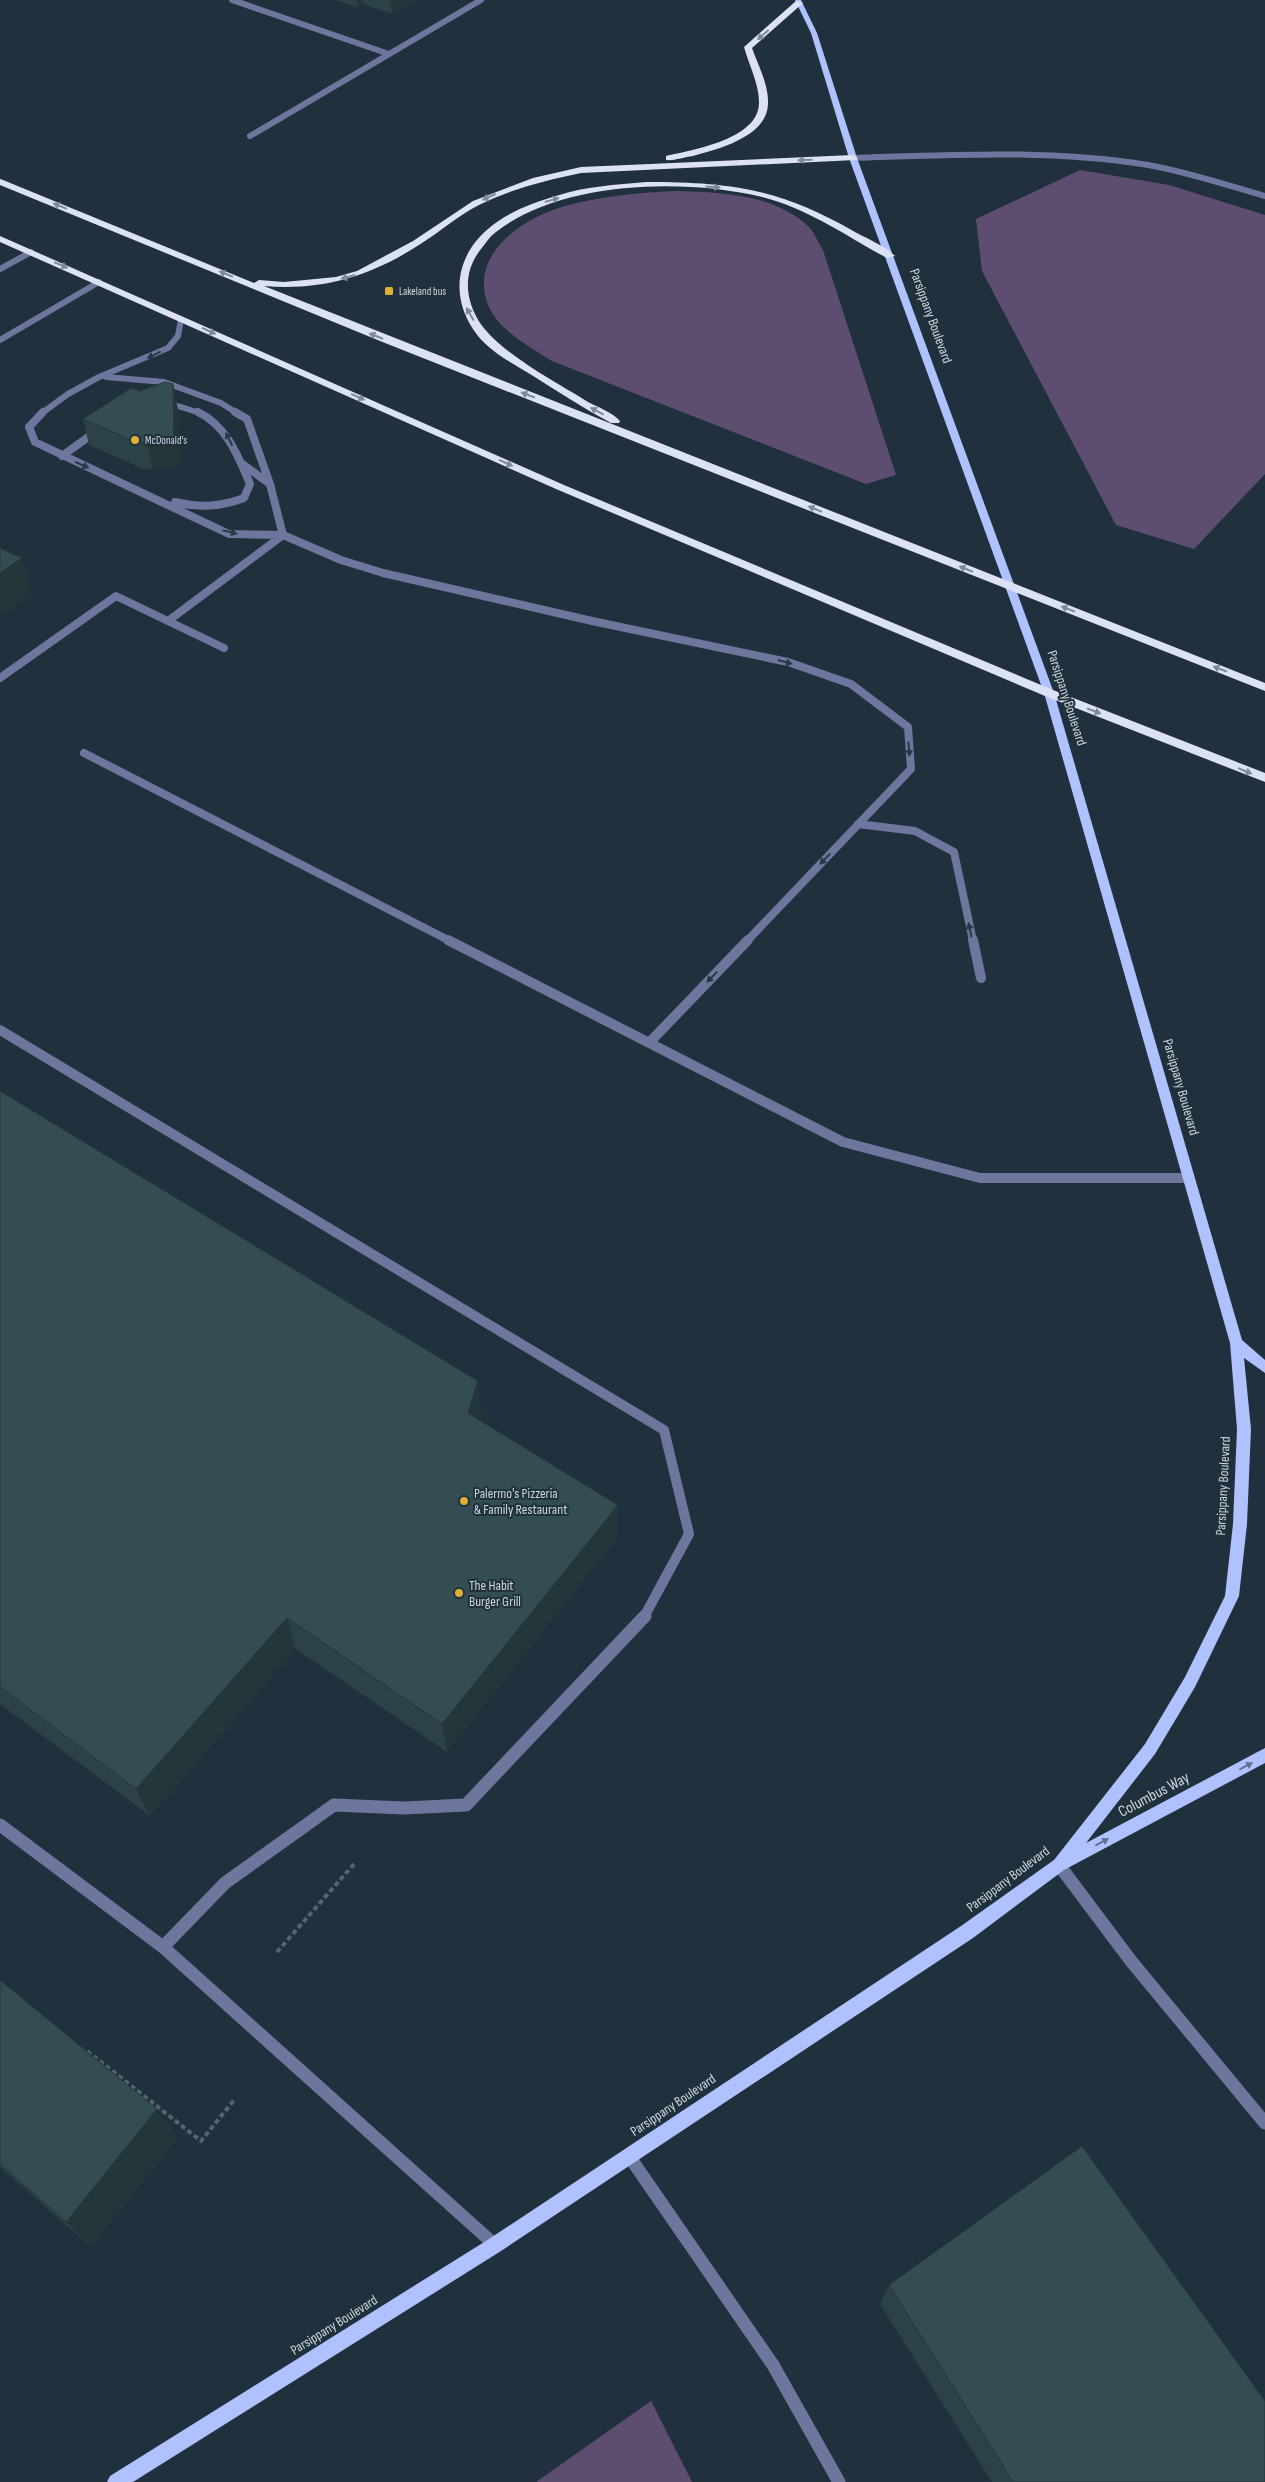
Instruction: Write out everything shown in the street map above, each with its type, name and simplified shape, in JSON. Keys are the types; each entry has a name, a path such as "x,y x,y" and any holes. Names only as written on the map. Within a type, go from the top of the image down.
{"highway":[{"path":"596,170 662,160 705,150 742,135 755,126 762,115 764,103 748,47 799,1"},
{"path":"247,283 284,284 337,280 360,273 381,264 476,203 536,180 581,170 853,158"},
{"path":"0,182 247,283 1265,687"},
{"path":"671,451 579,401 502,352 482,334 466,307 462,280 465,266 474,248 492,229 525,210 567,195 639,185 738,189 784,200 890,256"},
{"path":"0,238 560,488 1049,693 1265,778"}],"main road":[{"name":"Parsippany Boulevard","path":"116,2482 495,2244 967,1932 1059,1865 1150,1749 1190,1682 1232,1596 1240,1524 1244,1429 1236,1343 1049,693 853,158 814,33 799,1"},
{"path":"1236,1343 1265,1368"},
{"name":"Columbus Way","path":"1059,1865 1265,1755"}],"lane":[{"path":"232,0 389,54"},
{"path":"250,136 481,0"},
{"path":"853,158 1030,154 1079,156 1148,165 1265,196"},
{"path":"0,269 31,252"},
{"path":"0,340 98,282"},
{"path":"181,319 178,336 168,348 99,377 46,408 29,427 35,442 157,498 229,534 282,535 341,560 383,573 592,622 788,662 851,684 908,727 911,769 649,1043"},
{"path":"99,377 164,382 221,404 247,420 270,484 282,535"},
{"path":"154,400 181,405 209,417 225,431 250,484 244,498 222,507 194,507 157,498"},
{"path":"62,456 109,423"},
{"path":"240,462 270,484"},
{"path":"168,620 282,535"},
{"path":"0,678 116,596 224,648"},
{"path":"84,753 843,1142 980,1178 1189,1178"},
{"path":"858,824 915,831 954,852 981,978"},
{"path":"0,1030 664,1430 689,1534 643,1619 466,1805 404,1808 334,1806 225,1883 163,1948"},
{"path":"0,1825 163,1948 495,2244"},
{"path":"1059,1865 1132,1962 1265,2123"},
{"path":"629,2156 773,2365 839,2482"}],"path":[{"path":"277,1952 354,1864"},
{"path":"85,2050 201,2141 235,2099"}],"shaded area":[{"path":"1080,170 1169,185 1265,215 1265,474 1194,549 1116,525 982,271 976,219"},
{"path":"675,191 728,194 763,201 795,216 811,229 823,250 896,475 866,484 552,361 516,338 494,316 489,307 484,289 485,272 491,257 515,231 546,213 576,203 618,196"},
{"path":"651,2401 692,2482 536,2482"}],"building":[{"path":"165,382 173,384 174,441 147,444 136,442 83,419 131,388 140,391"},
{"path":"0,548 22,558 0,573"},
{"path":"0,1091 478,1381 468,1413 618,1505 442,1724 287,1618 136,1789 0,1687"},
{"path":"0,1980 157,2109 66,2222 0,2164"},
{"path":"1082,2146 1265,2401 1265,2482 1013,2482 889,2285"}],"place":[{"name":"Lakeland bus","path":"389,291"},
{"name":"McDonald's","path":"135,440"},
{"name":"Palermo's Pizzeria & Family Restaurant","path":"464,1501"},
{"name":"The Habit Burger Grill","path":"459,1593"}]}
